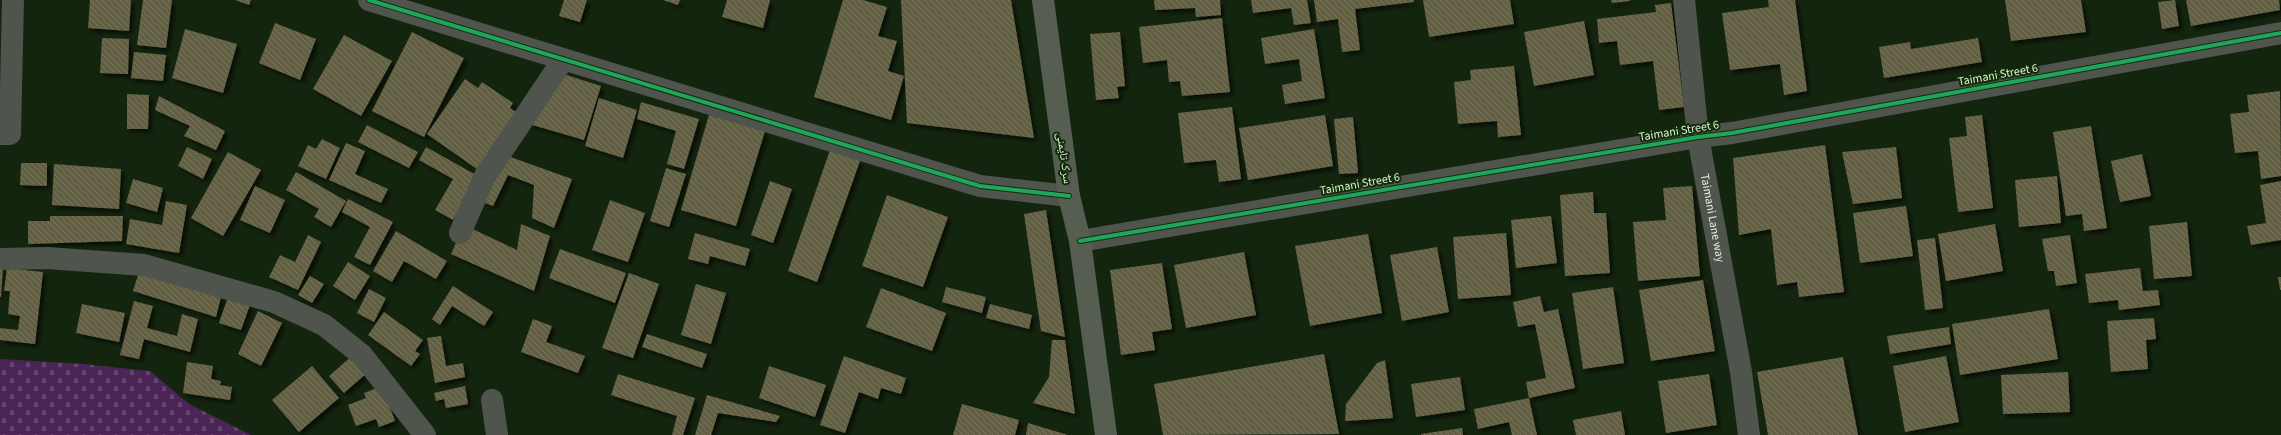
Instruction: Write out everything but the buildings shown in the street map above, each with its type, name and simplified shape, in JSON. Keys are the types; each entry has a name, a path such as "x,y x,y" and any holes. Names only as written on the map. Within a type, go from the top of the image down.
{"main road":[{"name":"سرک تایمنی","path":"1043,0 1069,196 1080,241 1106,435"}],"street":[{"path":"0,134 10,134 13,0"},
{"path":"369,0 980,186 1069,196"},
{"name":"Taimani Lane way","path":"1684,0 1698,137 1741,372 1749,435"},
{"name":"Taimani Street 6","path":"1080,241 1698,137 1740,132 2281,34"},
{"path":"460,233 485,176 563,60"},
{"path":"0,259 47,258 144,265 274,302 324,325 362,355 425,435"},
{"path":"492,400 497,435"}],"green space":[{"path":"0,359 83,364 150,371 189,404 251,435 0,435"}],"cycle path":[{"path":"369,0 980,186 1069,196"},
{"path":"1080,241 1698,137 1732,133 2281,33"}]}
